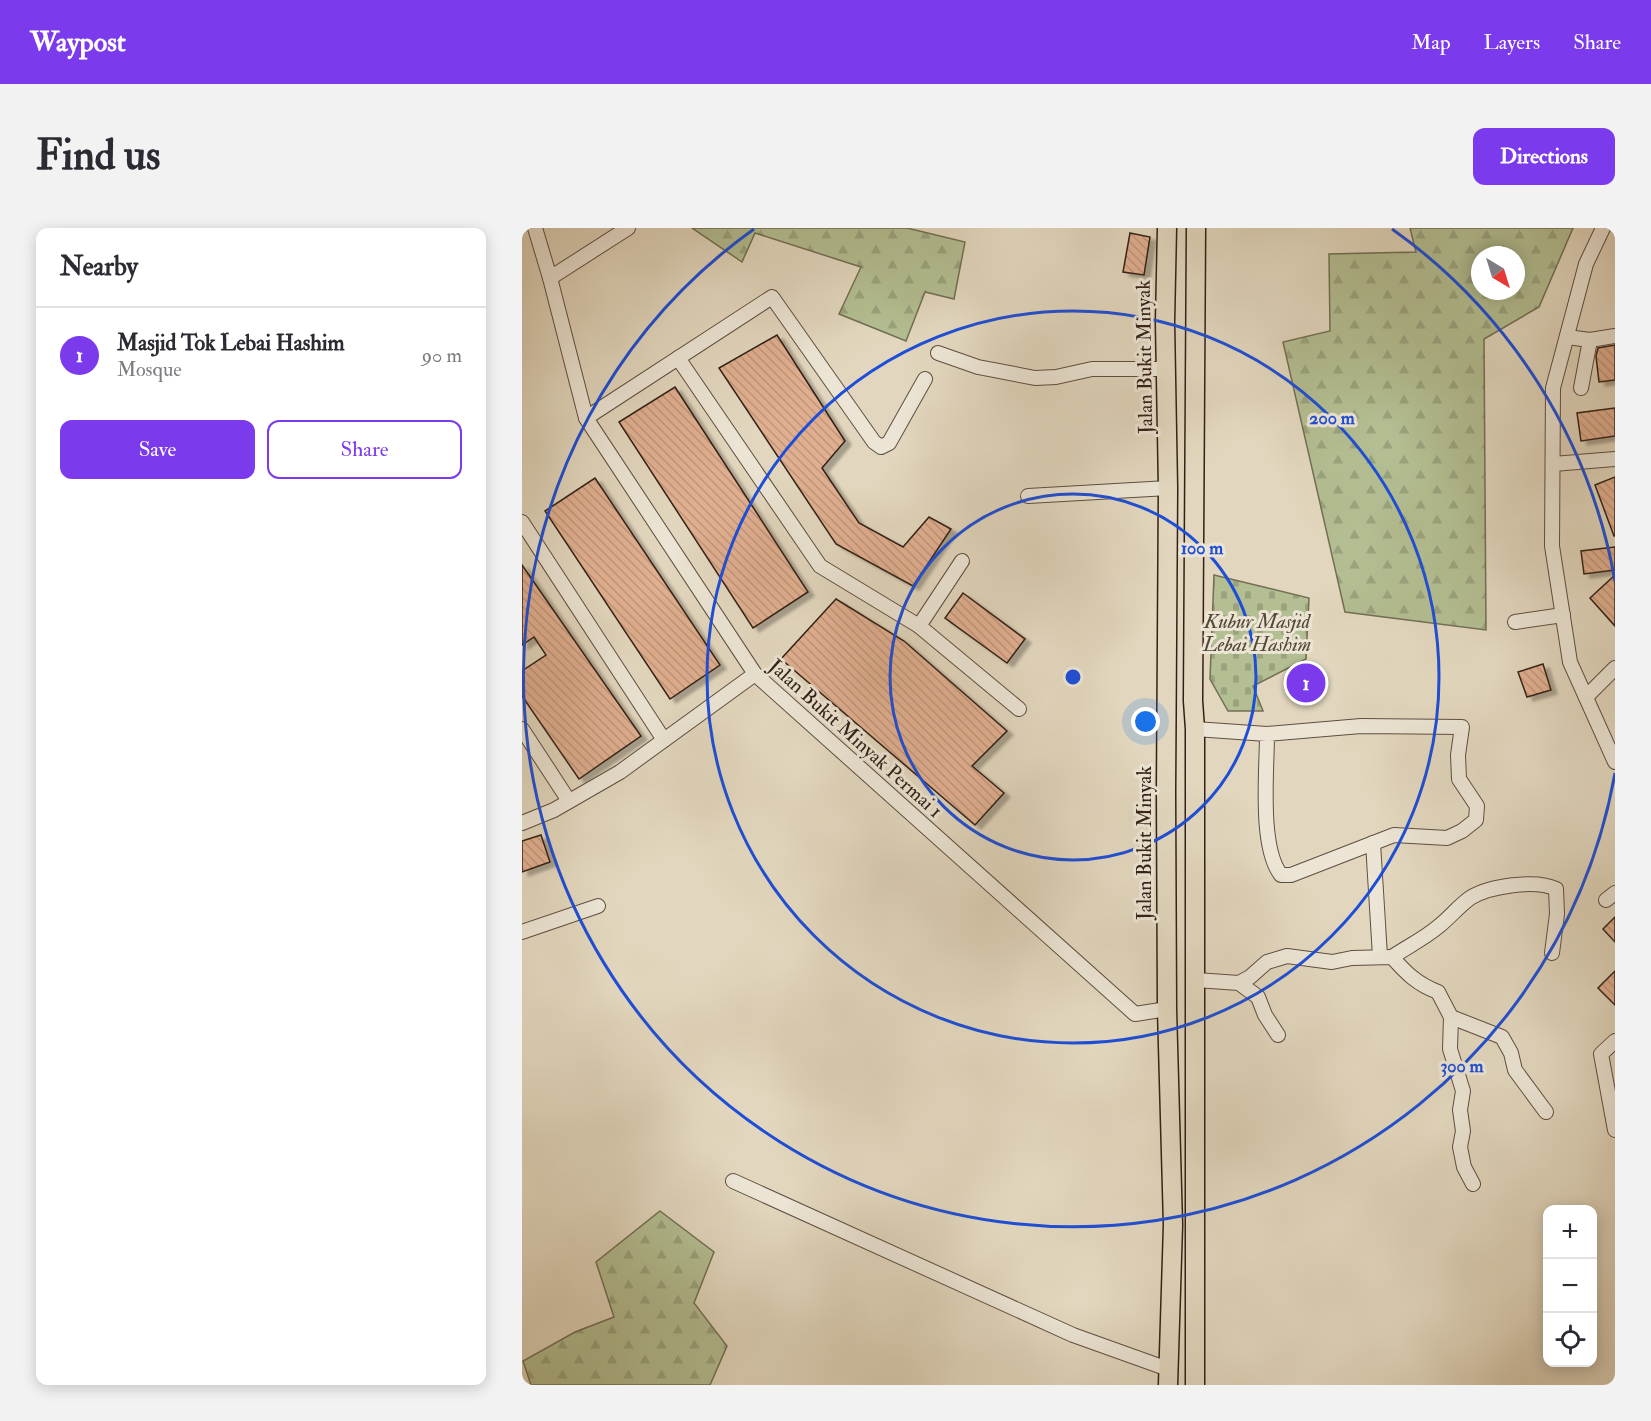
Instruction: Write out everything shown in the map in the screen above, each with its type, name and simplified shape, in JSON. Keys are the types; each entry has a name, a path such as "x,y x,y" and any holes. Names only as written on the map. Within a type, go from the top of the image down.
{"main road":[{"name":"Jalan Bukit Minyak","path":"1167,228 1167,1009 1173,1225 1168,1377"},
{"path":"1195,1385 1196,980 1193,701 1196,228"},
{"path":"1168,455 1173,460 1182,460 1194,451"},
{"path":"1168,488 1176,481 1187,480 1194,487"}],"street":[{"name":"Jalan Bukit Minyak Permai 1","path":"535,228 586,418 755,674 1135,1014 1167,1009"},
{"path":"550,278 628,228"},
{"path":"1603,228 1586,264 1553,388 1552,546 1570,662 1615,762"},
{"path":"586,418 772,297 874,442 881,447 889,443 925,379"},
{"path":"1567,337 1590,340 1615,336"},
{"path":"1581,388 1590,340"},
{"path":"938,353 978,367 1035,378 1056,377 1092,369 1166,369"},
{"path":"678,358 820,567 919,626 1019,709"},
{"path":"1553,464 1615,459"},
{"path":"1028,496 1168,488"},
{"path":"522,522 664,740"},
{"path":"919,626 962,561"},
{"path":"1515,622 1563,615"},
{"path":"1586,697 1615,668"},
{"path":"522,823 554,810 620,772 755,674"},
{"path":"1195,729 1267,734 1360,726 1462,727 1458,754 1459,779 1477,806 1476,820 1462,831 1447,838 1394,835 1291,875 1281,875 1274,865 1266,812 1267,734"},
{"path":"522,729 568,801"},
{"path":"1373,843 1386,956 1421,985 1438,992 1452,1017 1450,1049 1463,1091 1460,1110 1463,1131 1460,1147 1464,1167 1473,1184"},
{"path":"1239,983 1250,977 1267,962 1287,956 1332,962 1386,956 1437,928 1471,898 1489,891 1523,884 1544,885 1556,889 1557,914 1552,953"},
{"path":"522,932 598,906"},
{"path":"1196,980 1239,983 1258,997 1265,1015 1278,1035"},
{"path":"1452,1017 1502,1037 1511,1053 1515,1070 1546,1112"},
{"path":"1615,1041 1601,1054 1615,1130"},
{"path":"732,1181 1168,1377"}],"green space":[{"path":"692,228 907,228 965,242 954,299 925,292 906,341 839,314 861,267 755,233 742,262"},
{"path":"1410,228 1573,228 1539,307 1484,339 1486,630 1345,612 1283,342 1330,331 1329,254 1416,252"},
{"name":"Kubur Masjid Lebai Hashim","path":"1214,575 1309,598 1306,659 1253,686 1263,711 1228,711 1210,679"},
{"path":"660,1211 714,1252 694,1303 727,1346 710,1385 531,1385 523,1361 575,1332 614,1317 596,1262"}],"building":[{"path":"1130,233 1150,237 1144,275 1123,272"},
{"path":"777,335 845,441 822,468 859,523 903,547 929,517 951,529 913,586 836,544 719,368"},
{"path":"1615,345 1615,380 1599,382 1596,356 1598,348"},
{"path":"675,387 808,592 753,628 619,422"},
{"path":"1615,408 1615,436 1581,441 1577,413"},
{"path":"1615,477 1615,536 1614,536 1595,485"},
{"path":"595,478 720,665 670,699 545,511"},
{"path":"1615,547 1615,570 1584,574 1581,551"},
{"path":"522,565 641,736 579,779 522,696 522,671 546,655 534,637 522,645"},
{"path":"1615,575 1615,626 1590,598"},
{"path":"963,593 1025,639 1007,663 945,618"},
{"path":"836,599 904,641 1007,731 972,766 1004,793 975,825 781,659"},
{"path":"1543,664 1551,690 1527,697 1518,672"},
{"path":"541,835 550,862 522,872 522,841"},
{"path":"1615,917 1615,942 1603,929"},
{"path":"1615,971 1615,1005 1598,988"}],"place":[{"name":"Masjid Tok Lebai Hashim","path":"1306,683"}]}
